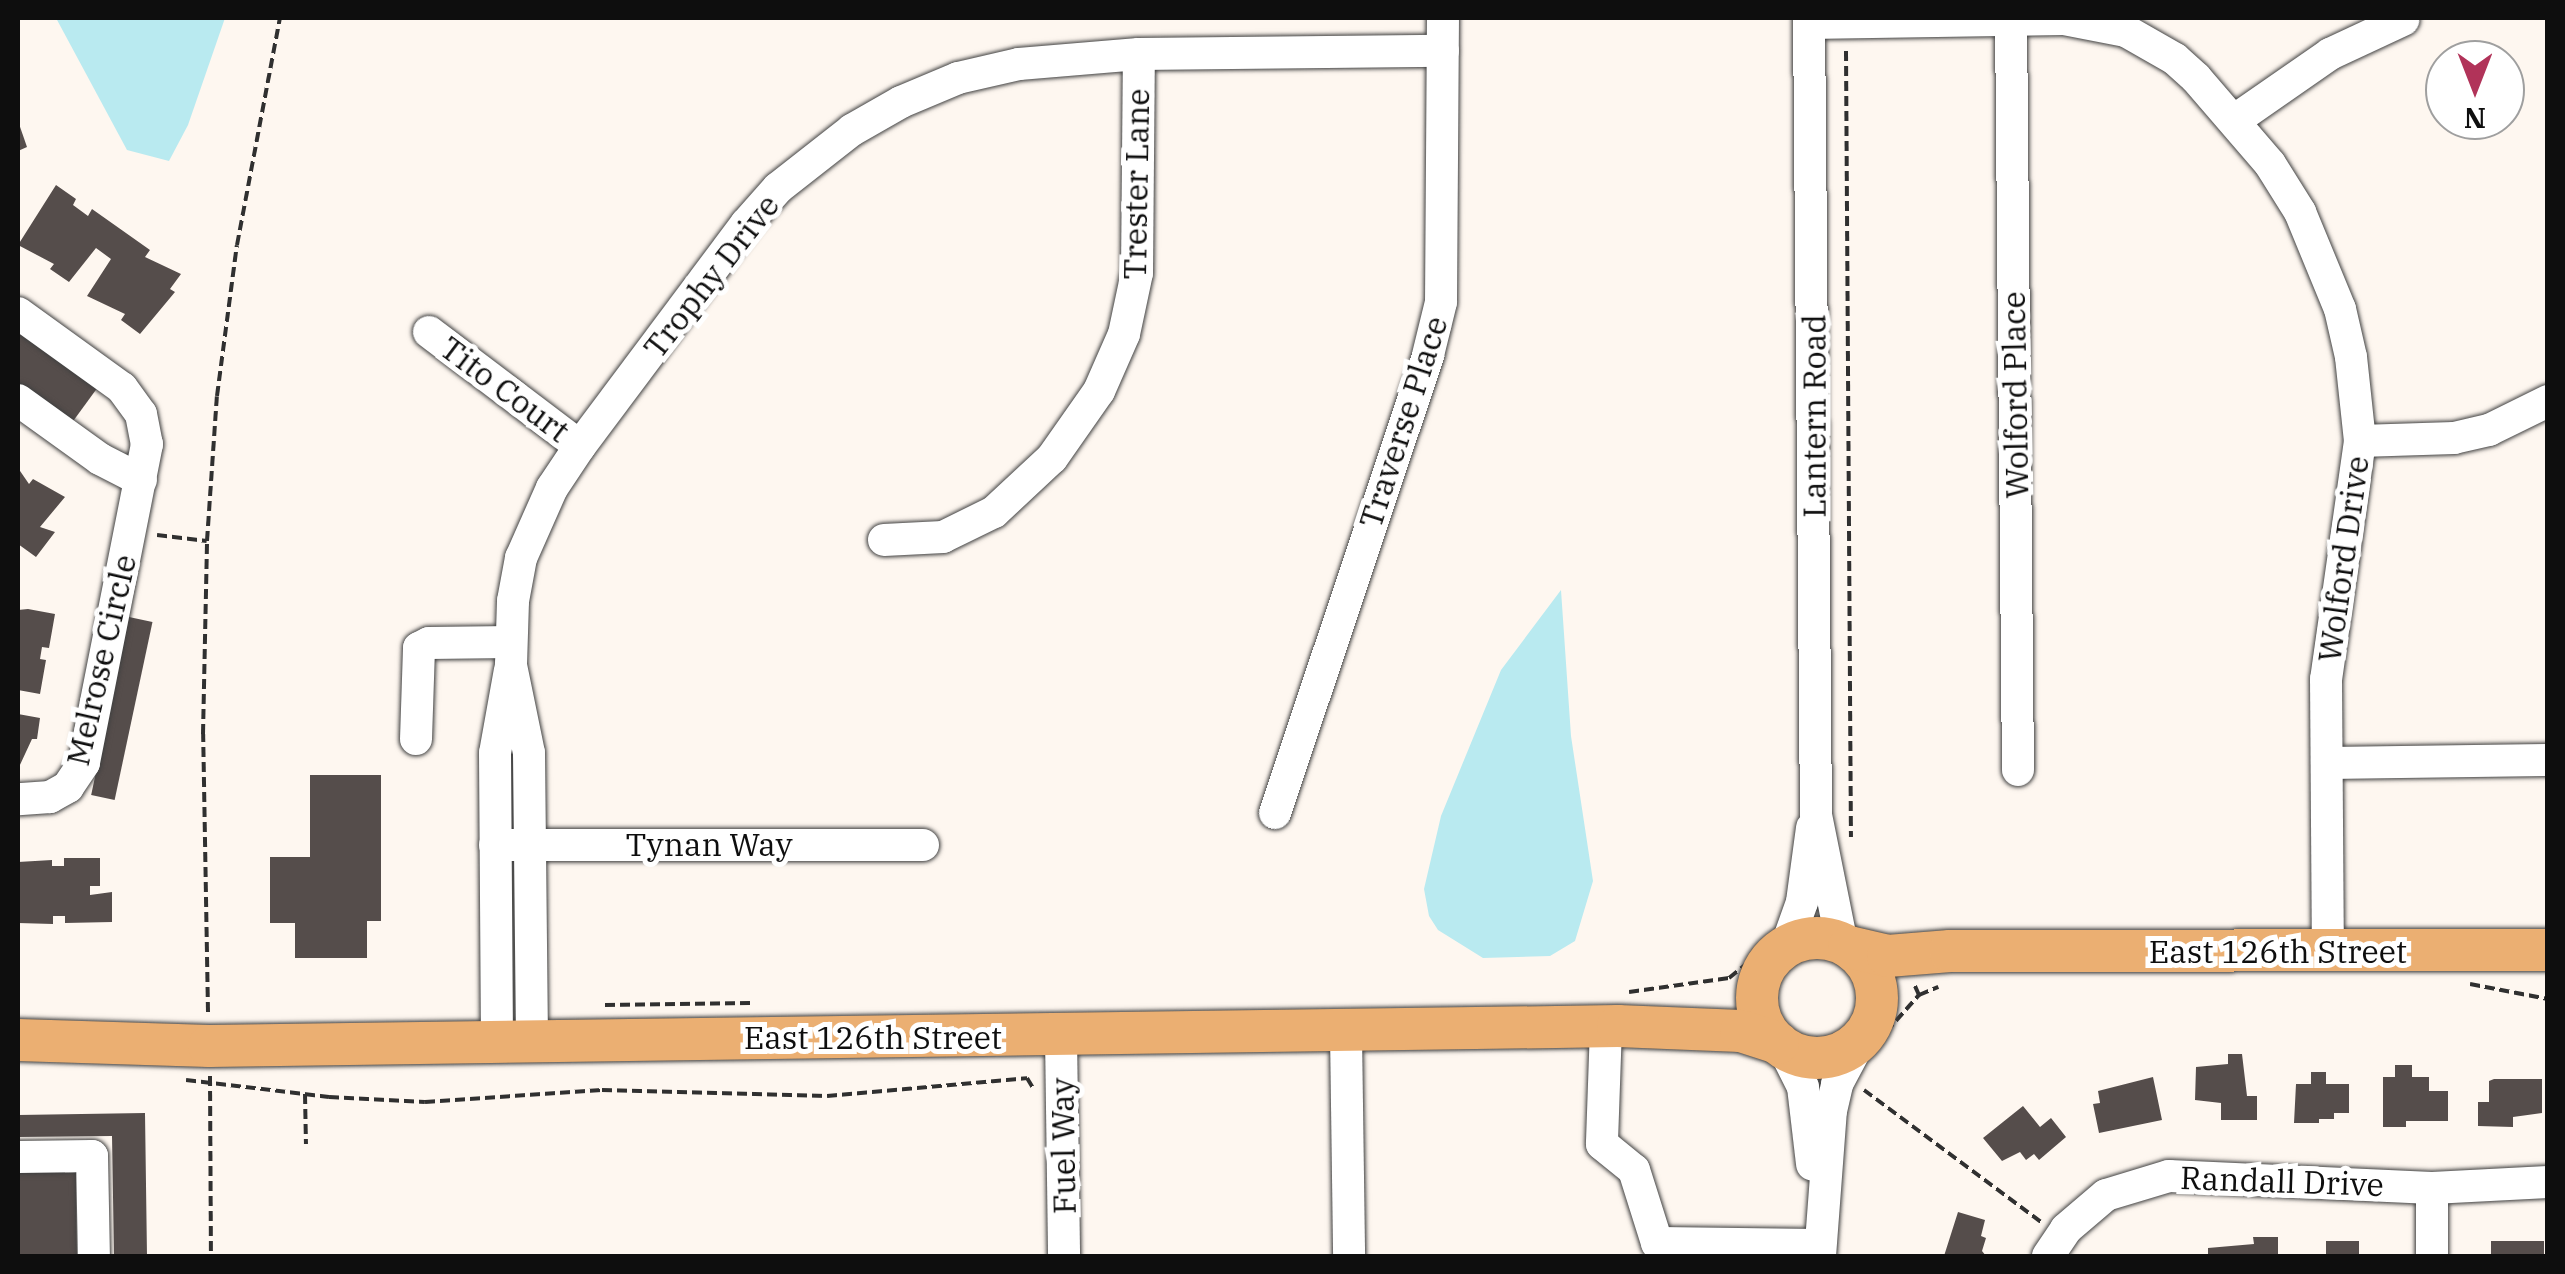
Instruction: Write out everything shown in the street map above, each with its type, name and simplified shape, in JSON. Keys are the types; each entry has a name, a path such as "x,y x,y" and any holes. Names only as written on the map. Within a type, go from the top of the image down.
{"main road":[{"path":"1818,938 1846,946 1876,985 1872,1033 1832,1057 1815,1058 1781,1046 1764,1024 1758,1003 1759,982 1774,952 1818,938"},
{"name":"East 126th Street","path":"1846,946 1880,956 2548,950"},
{"name":"East 126th Street","path":"18,1052 128,1045 1346,1032 1612,1016 1720,1001 1774,952"},
{"name":"East 126th Street","path":"1872,1033 1914,982 2009,954"},
{"name":"East 126th Street","path":"1612,1016 1741,1030 1781,1046"},
{"name":"East 126th Street","path":"18,1040 128,1045"}],"street":[{"name":"Traverse Place","path":"1275,812 1428,355 1442,302 1443,18"},
{"name":"Wolford Place","path":"2011,19 2018,770"},
{"name":"Wolford Drive","path":"1810,20 1845,23 2083,20 2126,31 2175,59 2236,120 2286,189 2324,262 2351,357 2360,441 2354,504 2328,646 2328,950"},
{"name":"Lantern Road","path":"1810,20 1816,814 1846,946"},
{"path":"2236,120 2330,54 2403,20"},
{"name":"Trophy Drive","path":"514,1040 495,845 495,754 511,654 516,581 526,540 552,488 580,446 746,224 778,188 852,130 928,90 986,70 1072,56 1443,50"},
{"name":"Trester Lane","path":"884,540 942,537 994,512 1052,458 1099,391 1124,334 1137,273 1141,215 1139,54"},
{"name":"Melrose Circle","path":"18,313 122,388 146,428 141,480 84,763 68,787 50,796 18,799"},
{"name":"Tito Court","path":"429,332 580,446"},
{"path":"18,400 100,459 141,480"},
{"path":"2360,441 2454,438 2489,430 2548,402"},
{"path":"416,739 420,648 424,644 511,654"},
{"name":"Trophy Drive","path":"511,654 529,754 529,845 514,1040"},
{"path":"2327,762 2548,760"},
{"name":"Lantern Road","path":"1774,952 1802,902 1808,841 1816,814"},
{"name":"Tynan Way","path":"495,845 922,845"},
{"path":"1612,1016 1602,1144 1634,1170 1657,1243 1820,1241"},
{"path":"1346,1032 1349,1256"},
{"path":"1820,1241 1834,1095 1872,1033"},
{"name":"Fuel Way","path":"1061,1036 1064,1256"},
{"path":"1781,1046 1803,1087 1820,1241"},
{"path":"18,1157 92,1156 94,1256"},
{"name":"Randall Drive","path":"2054,1246 2106,1195 2130,1184 2169,1176 2432,1188 2548,1182"},
{"path":"2432,1188 2432,1256"}],"path":[{"path":"208,1020 203,734 207,541 217,396 237,244 280,18"},
{"path":"1845,23 1850,842"},
{"path":"131,532 207,541"},
{"path":"1612,1016 1729,978 1774,952"},
{"path":"1872,1033 1919,995 1914,982"},
{"path":"590,1007 754,1003"},
{"path":"210,1071 211,1256"},
{"path":"180,1080 425,1102 602,1090 827,1096 1026,1078 1037,1100"},
{"path":"1852,1082 1908,1119 2054,1246"},
{"path":"306,1094 306,1144"}],"water":[{"path":"56,18 225,18 188,125 169,161 127,150"},
{"path":"1561,590 1571,736 1593,881 1575,941 1550,956 1483,958 1438,930 1429,916 1424,889 1441,816 1501,670"}],"building":[{"path":"18,121 27,147 18,151"},
{"path":"56,185 76,199 73,205 88,216 92,209 150,250 145,257 181,274 170,289 175,292 140,334 121,320 125,314 87,296 111,259 96,248 69,282 50,269 54,264 18,245"},
{"path":"18,330 98,387 71,424 18,386"},
{"path":"18,468 29,484 33,479 65,497 40,527 55,532 36,557 18,544"},
{"path":"18,610 55,614 49,648 42,647 40,659 46,660 40,694 18,690"},
{"path":"129,617 152,622 115,800 91,795"},
{"path":"18,714 40,718 37,739 32,739 19,767"},
{"path":"310,775 381,775 381,921 367,921 367,958 295,958 295,923 270,923 270,857 310,857"},
{"path":"64,858 100,858 100,886 90,886 90,895 112,892 112,922 65,923 65,916 53,916 53,924 18,923 18,862 52,860 52,866 64,866"},
{"path":"2228,1054 2242,1054 2247,1096 2257,1096 2257,1120 2221,1120 2221,1103 2195,1100 2196,1067 2228,1064"},
{"path":"2395,1065 2412,1065 2412,1077 2429,1077 2429,1091 2448,1091 2448,1121 2406,1121 2406,1127 2383,1127 2383,1077 2395,1077"},
{"path":"2311,1072 2326,1072 2326,1084 2349,1084 2349,1113 2334,1113 2334,1119 2319,1119 2319,1123 2294,1123 2296,1084 2311,1084"},
{"path":"2153,1077 2162,1120 2099,1133 2093,1104 2100,1103 2098,1091"},
{"path":"2542,1079 2542,1113 2513,1117 2513,1127 2478,1126 2478,1102 2489,1102 2489,1081"},
{"path":"2023,1106 2040,1127 2051,1118 2066,1137 2039,1160 2034,1154 2026,1160 2020,1152 2002,1161 1983,1138"},
{"path":"145,1113 147,1256 114,1256 112,1136 18,1137 18,1115"},
{"path":"65,1164 65,1173 76,1173 77,1256 18,1256 18,1165"},
{"path":"1958,1212 1985,1220 1981,1236 1986,1238 1982,1251 1986,1256 1944,1256"},
{"path":"2253,1237 2278,1237 2278,1256 2208,1256 2208,1248 2254,1244"},
{"path":"2326,1241 2359,1241 2359,1256 2326,1256"},
{"path":"2491,1241 2544,1241 2544,1255 2491,1255"}]}
